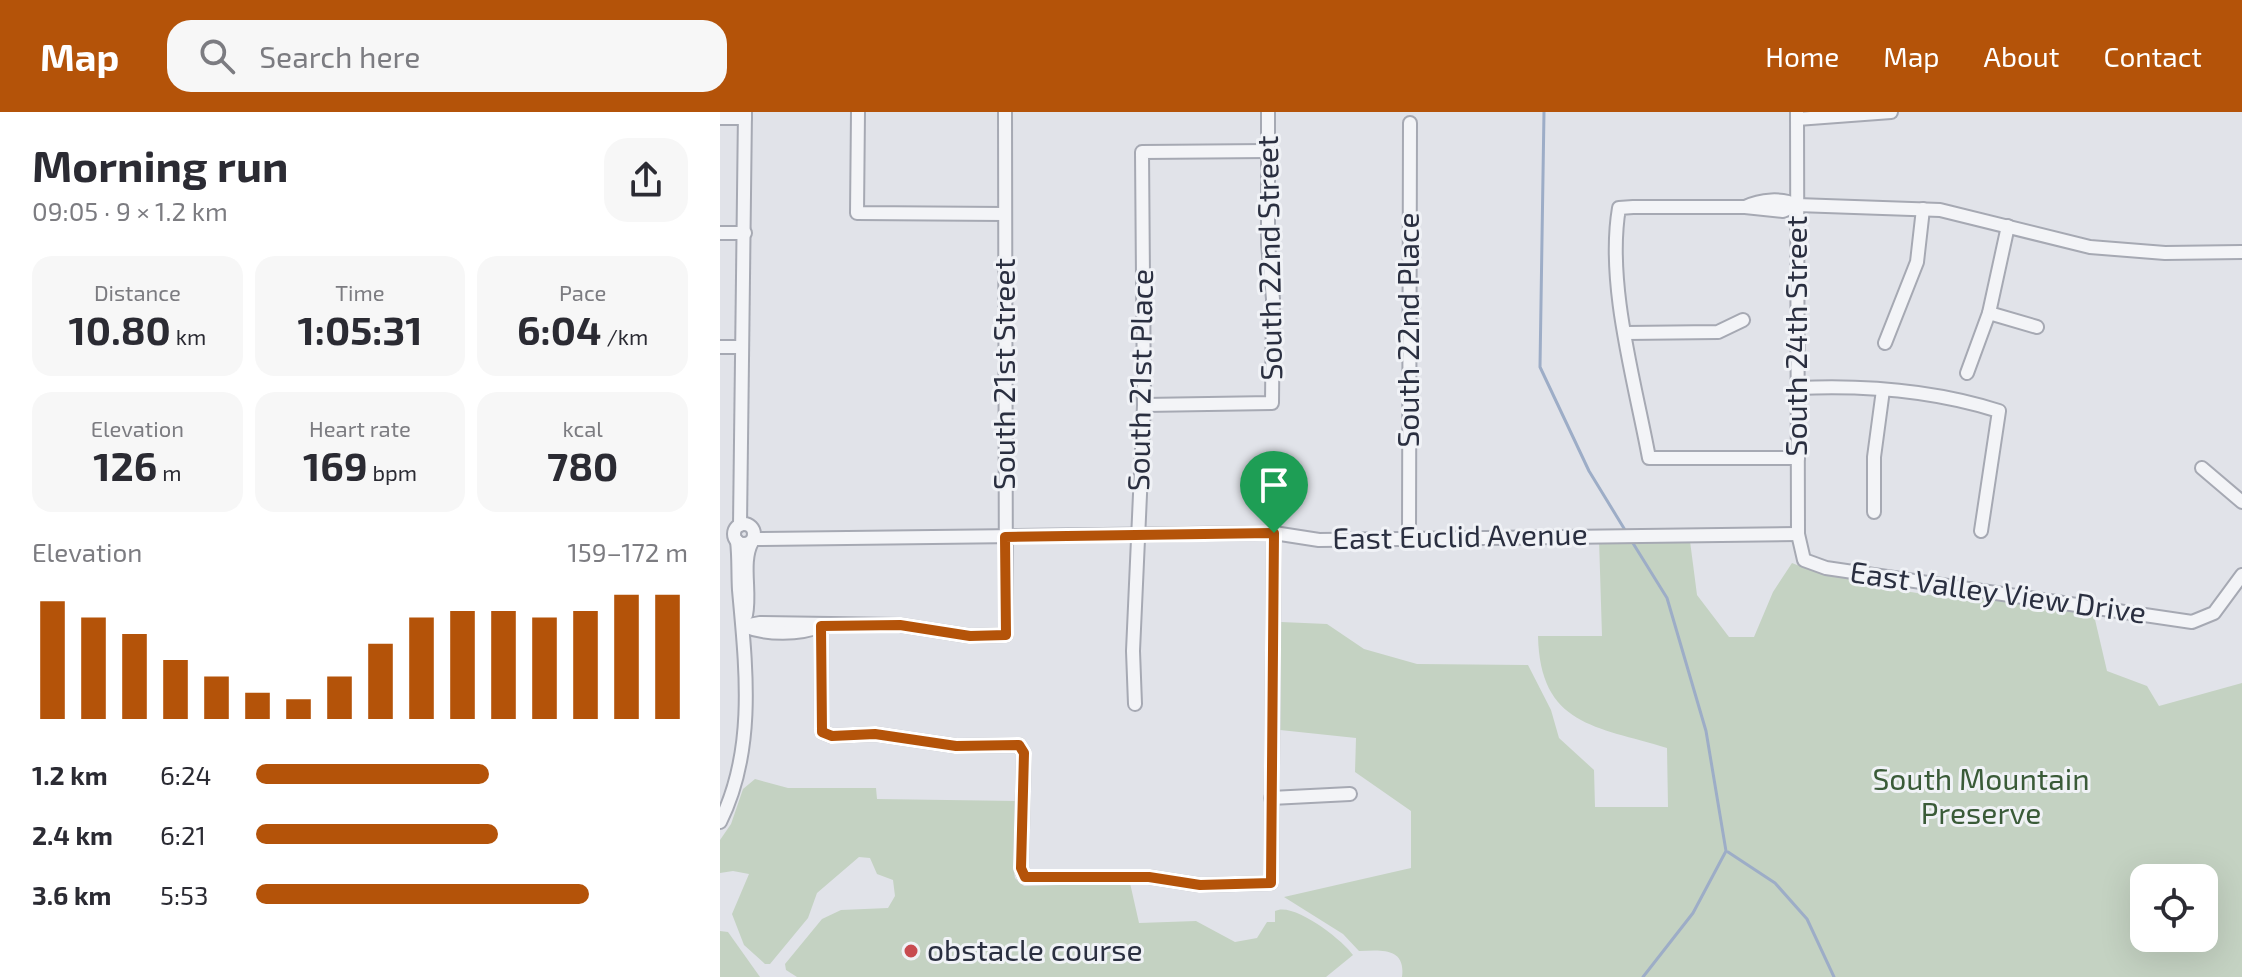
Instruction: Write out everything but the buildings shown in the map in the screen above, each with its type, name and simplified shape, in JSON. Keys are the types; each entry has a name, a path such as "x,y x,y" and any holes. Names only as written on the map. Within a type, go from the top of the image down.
{"street":[{"path":"858,112 857,213 1005,214"},
{"name":"South 21st Street","path":"821,626 900,625 970,636 1006,635 1005,112"},
{"name":"South 22nd Street","path":"1144,405 1272,403 1273,299 1268,244 1268,112"},
{"path":"1797,115 1891,112"},
{"path":"720,118 745,115 741,468 750,597 744,626 743,751 734,791 720,822"},
{"name":"South 24th Street","path":"1797,115 1798,534 1804,560"},
{"name":"South 22nd Place","path":"1409,537 1410,123"},
{"name":"South 21st Place","path":"1135,704 1144,405 1142,152 1268,151"},
{"path":"1798,458 1649,458 1618,278 1619,208 1762,206 1789,211 1797,205 1923,209 2090,247 2165,253 2242,252"},
{"path":"1885,343 1917,262 1923,209"},
{"path":"1967,373 1989,313 2008,226"},
{"path":"720,233 745,233"},
{"path":"1989,313 2037,327"},
{"path":"1626,333 1718,332 1743,320"},
{"path":"720,347 742,347"},
{"path":"1798,388 1883,390 1958,398 1999,411 1981,531"},
{"path":"1874,512 1874,457 1883,390"},
{"path":"2202,468 2242,502"},
{"name":"East Euclid Avenue","path":"720,531 786,537 1274,533 1319,540 1798,534"},
{"path":"744,626 760,623 821,626 822,732 832,736 900,736 956,746 1019,745 1024,753 1021,868 1025,877 1149,877 1200,885 1271,883 1274,533"},
{"name":"East Euclid Avenue","path":"720,537 745,534"},
{"name":"East Valley View Drive","path":"1804,560 1826,568 2192,622 2214,613 2242,575"},
{"path":"1271,798 1350,794"}],"green space":[{"name":"South Mountain Preserve","path":"1599,539 1690,541 1697,595 1729,637 1754,637 1773,592 1792,563 1810,570 1868,581 1873,586 1980,603 1983,598 2093,611 2107,671 2147,686 2159,706 2242,683 2242,977 1402,977 1402,967 1396,955 1383,951 1359,951 1343,934 1284,897 1411,868 1411,811 1355,772 1356,738 1280,730 1281,622 1327,624 1364,649 1417,664 1528,665 1551,710 1559,738 1594,770 1595,807 1668,807 1667,748 1596,727 1577,718 1561,705 1549,688 1541,666 1538,636 1602,636"},
{"path":"755,779 788,788 876,788 877,799 1017,801 1014,870 1015,878 1024,886 1130,883 1139,923 1196,921 1235,942 1257,938 1267,922 1275,922 1275,911 1283,909 1305,917 1329,932 1353,955 1326,977 797,977 786,970 785,964 822,919 841,910 888,908 895,896 893,880 877,874 870,858 859,857 817,893 808,918 770,964 765,964 744,945 732,914 749,874 733,871 720,873 720,840 731,824 743,789"},
{"path":"720,931 728,932 760,977 720,977"}],"waterway":[{"path":"1544,112 1540,367 1589,471 1625,530"},
{"path":"1631,540 1667,598 1706,731 1726,851 1693,913 1643,977"},
{"path":"1728,852 1775,883 1807,919 1834,977"}],"place":[{"name":"obstacle course","path":"911,951"}],"route":[{"path":"1274,533 1275,715 1271,883 1200,885 1149,877 1025,877 1021,868 1024,753 1019,745 956,746 900,736 832,736 822,732 821,626 900,625 970,636 1006,635 1005,537 1274,533"}]}
